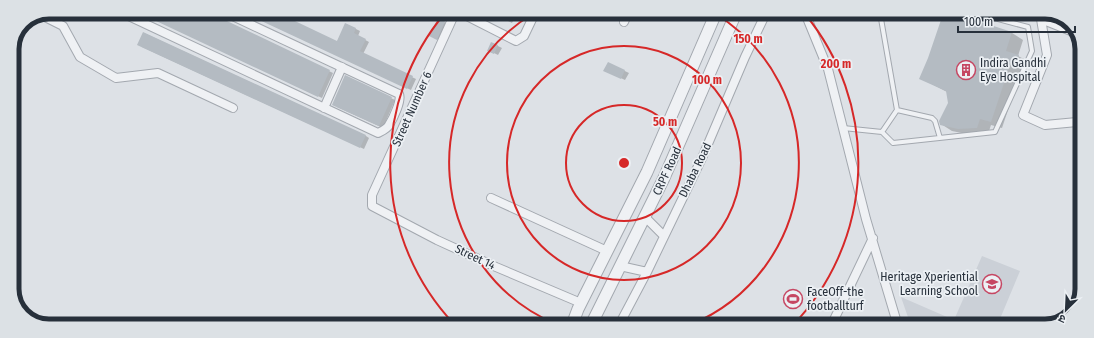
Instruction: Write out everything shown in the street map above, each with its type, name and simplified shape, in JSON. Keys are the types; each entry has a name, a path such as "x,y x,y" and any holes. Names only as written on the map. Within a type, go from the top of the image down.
{"street":[{"path":"49,19 63,26 80,57 116,78 158,72 233,108"},
{"path":"135,19 378,133 388,127 401,97 399,94 239,19"},
{"name":"Street Number 6","path":"372,206 372,195 452,19"},
{"path":"474,19 516,41 524,36 532,19"},
{"path":"574,319 649,167 713,19"},
{"name":"CRPF Road","path":"595,319 667,171 733,19"},
{"name":"Dhaba Road","path":"622,319 647,272 702,158 763,19"},
{"path":"807,19 828,69 896,319"},
{"path":"1041,19 1047,54 1023,115 1045,125 1075,122"},
{"path":"1047,19 1068,29"},
{"path":"324,108 342,67"},
{"path":"491,198 607,251"},
{"name":"Street 14","path":"372,206 483,261 581,303"},
{"path":"645,217 664,236"},
{"path":"834,319 873,238"},
{"path":"620,266 647,272"}],"lane":[{"path":"881,19 897,110 882,132"},
{"path":"843,128 882,132 894,143 995,132 1032,51 1028,27 998,19"},
{"path":"897,110 932,118 935,120 940,138"}],"shaded area":[{"name":"Heritage Xperiential Learning School","path":"982,256 1020,271 1000,319 954,319"},
{"name":"Heritage Xperiential Learning School","path":"901,297 952,319 909,319"}],"building":[{"path":"152,19 223,19 330,70 318,97"},
{"path":"257,19 291,19 337,41 345,23 356,28 354,33 366,39 360,51 413,76 407,89"},
{"path":"438,19 445,21 437,40 429,36"},
{"name":"Indira Gandhi Eye Hospital","path":"941,19 959,19 965,21 972,19 1012,32 1006,51 1019,55 1017,61 1012,59 991,122 980,119 977,128 958,129 940,125 939,121 948,103 946,91 919,79"},
{"path":"143,32 366,135 360,148 137,45"},
{"path":"491,42 498,45 494,54 487,51"},
{"path":"608,62 625,70 621,79 603,71"},
{"path":"345,75 392,97 379,126 332,105"}],"place":[{"name":"Indira Gandhi Eye Hospital","path":"966,70"},
{"name":"Heritage Xperiential Learning School","path":"992,284"},
{"name":"FaceOff-the footballturf","path":"793,299"}]}
